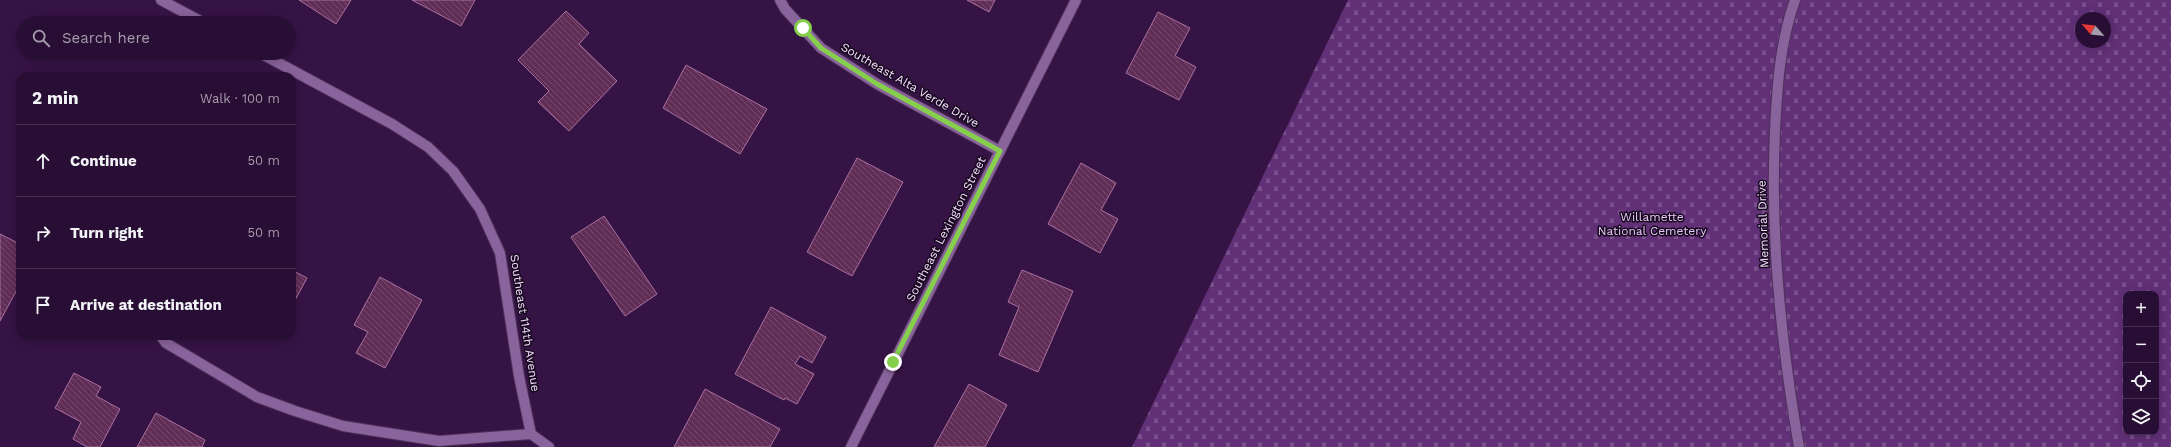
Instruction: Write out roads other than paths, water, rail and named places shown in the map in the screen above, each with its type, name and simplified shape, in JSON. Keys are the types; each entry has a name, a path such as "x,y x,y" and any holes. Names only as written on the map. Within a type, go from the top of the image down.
{"street":[{"path":"161,0 191,16"},
{"name":"Southeast Alta Verde Drive","path":"780,0 785,9 821,48 877,84 1000,151"},
{"name":"Southeast Lexington Street","path":"851,447 1076,0"},
{"name":"Memorial Drive","path":"1795,0 1790,15 1780,61 1774,161 1774,219 1778,283 1792,408 1799,447"},
{"name":"Southeast 114th Avenue","path":"273,60 295,72"},
{"name":"Southeast 114th Avenue","path":"296,72 392,124 428,147 453,171 480,209 500,253 519,376 531,434"},
{"path":"164,340 166,343 257,397 343,426 439,441 531,434 549,447"}],"park label":[{"name":"Willamette National Cemetery","path":"1652,224"}]}
